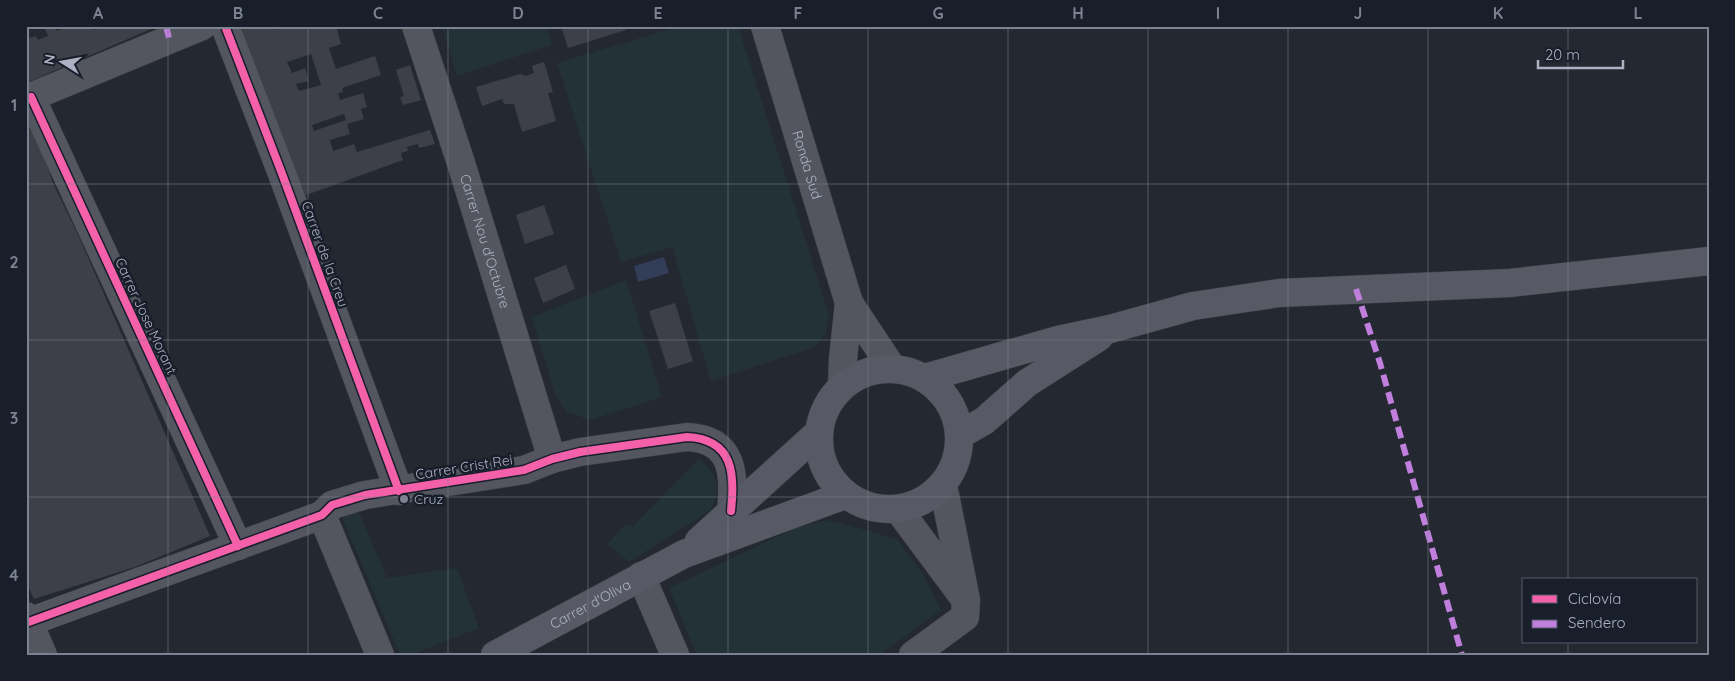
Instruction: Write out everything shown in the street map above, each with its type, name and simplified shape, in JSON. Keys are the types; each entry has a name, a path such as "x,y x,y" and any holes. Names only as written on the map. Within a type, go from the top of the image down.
{"main road":[{"path":"925,378 1058,340 1110,329 1193,306 1279,293 1510,284 1709,261"},
{"path":"959,435 984,421 1027,383 1110,329"},
{"path":"892,368 909,371 925,378 943,393 955,413 959,435 954,467 942,485 930,497 915,505 898,509 870,507 845,494 830,477 820,456 818,433 826,407 842,386 857,376 874,370 892,368"},
{"name":"Carrer d'Oliva","path":"684,554 818,433"},
{"name":"Carrer d'Oliva","path":"495,655 684,554 845,494"}],"street":[{"path":"29,98 168,32 202,26"},
{"name":"Carrer de la Creu","path":"225,26 281,171 399,490"},
{"name":"Carrer Nou d'Octubre","path":"416,26 461,163 552,458"},
{"name":"Ronda Sud","path":"765,26 849,303"},
{"name":"Carrer Jose Morant","path":"29,98 238,546"},
{"path":"849,303 892,368"},
{"path":"842,386 842,359 849,303"},
{"name":"Carrer Crist Rei","path":"27,620 322,515 332,505 365,495 524,470 552,458 687,437 700,438 713,444 726,455 734,481 731,511"},
{"path":"913,655 965,617 966,600 942,485"},
{"path":"898,509 966,600"},
{"path":"322,515 380,655"},
{"path":"641,576 675,655"},
{"path":"27,620 43,655"}],"shaded area":[{"path":"442,26 546,26 552,45 457,76"},
{"path":"680,26 738,26 829,315 825,335 815,347 711,381 672,247 621,262 557,63"},
{"path":"626,280 662,397 590,420 567,412 556,397 532,317"},
{"path":"699,459 710,470 716,482 716,494 711,510 629,562 607,544 626,524 632,527"},
{"path":"358,509 387,578 457,568 479,628 411,655 400,655 339,511"},
{"path":"830,520 897,539 925,577 941,610 879,655 697,655 669,588 799,526"}],"water":[{"path":"664,257 669,273 638,282 634,266"}],"building":[{"path":"44,26 55,26 57,31 67,26 92,26 94,30 103,26 152,26 151,29 26,83 26,33 29,38 36,36 38,40 48,36"},
{"path":"233,26 273,26 274,30 282,26 336,26 341,44 329,48 336,69 375,56 381,75 342,88 343,92 338,93 340,100 363,93 367,107 361,109 364,119 347,124 350,134 330,140 333,151 354,144 357,152 430,130 435,144 419,148 418,144 407,147 408,151 401,153 403,160 301,197","holes":["311,54 321,85 299,91 296,84 309,81 305,68 292,73 287,62","344,114 346,120 314,131 312,125"]},
{"path":"561,26 624,26 626,30 568,48"},
{"path":"544,62 553,92 548,93 556,121 522,132 514,104 504,104 502,99 482,106 476,87 520,74 526,76 534,73 532,66"},
{"path":"410,65 421,100 403,105 400,97 404,96 396,70"},
{"path":"26,123 45,156 52,181 79,237 210,536 135,567 34,599 26,582"},
{"path":"544,205 554,234 525,244 516,215"},
{"path":"566,265 575,289 543,303 534,278"},
{"path":"675,303 693,361 668,369 649,311"}],"marked path":[{"path":"166,26 169,38"},
{"path":"1356,289 1380,363 1462,655"}],"cycle path":[{"path":"225,26 281,171 399,491"},
{"path":"31,97 238,546"},
{"path":"26,623 322,515 332,505 365,495 524,470 552,459 580,452 687,437 703,439 714,444 723,452 728,461 732,485 731,511"}],"place":[{"name":"Cruz","path":"404,499"}]}
